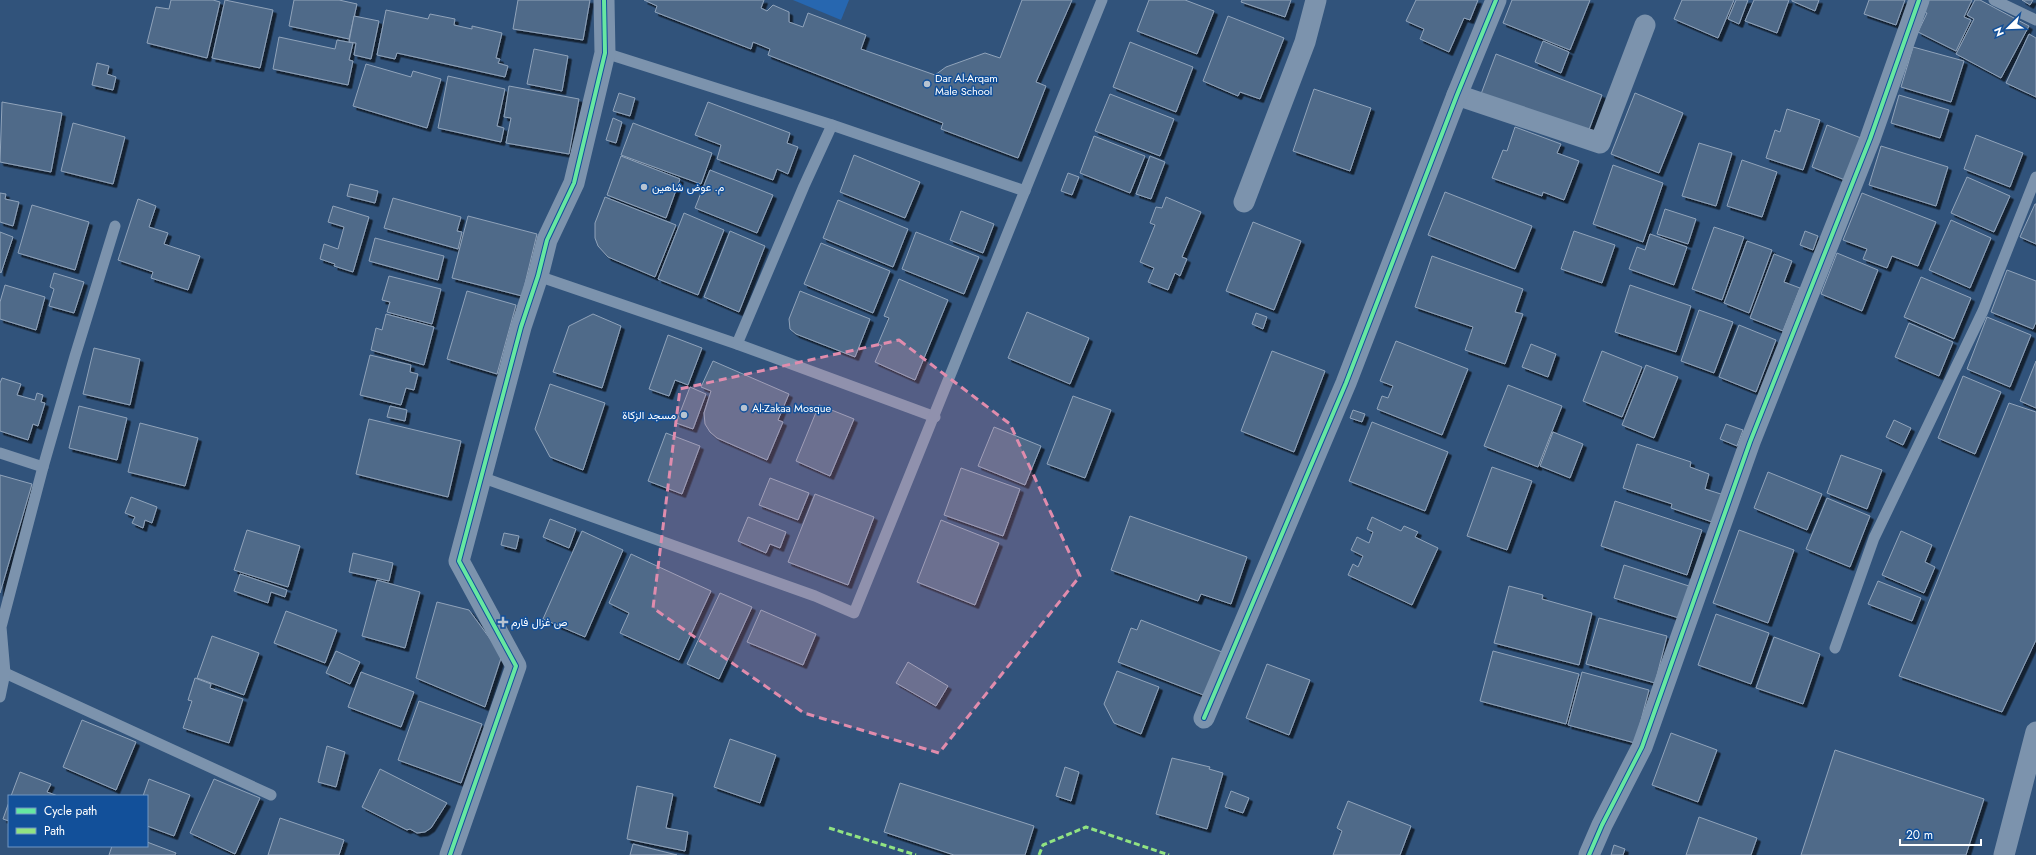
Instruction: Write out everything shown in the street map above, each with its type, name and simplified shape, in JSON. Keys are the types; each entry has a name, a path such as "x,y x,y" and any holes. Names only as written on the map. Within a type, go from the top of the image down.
{"street":[{"path":"450,855 516,666 459,561 521,327 538,276 546,240 574,183 605,53 604,0"},
{"path":"1244,202 1304,42 1316,0"},
{"path":"1204,718 1346,383 1457,95 1496,0"},
{"path":"1589,855 1602,825 1642,747 1750,442 1868,146 1919,0"},
{"path":"1457,95 1600,144 1645,25"},
{"path":"2004,855 2036,732"}],"lane":[{"path":"481,477 815,596 854,613 1102,0"},
{"path":"1994,0 2036,20"},
{"path":"605,53 832,125 1025,191"},
{"path":"737,344 804,186 832,125"},
{"path":"1835,648 1874,538 1983,311 2036,177"},
{"path":"0,697 5,673 1,627 43,467 75,356 116,226"},
{"path":"538,276 737,344 934,417"},
{"path":"0,453 43,467"},
{"path":"5,673 271,795"}],"highlighted area":[{"path":"899,340 1010,424 1080,576 939,753 804,713 653,608 680,389"}],"shaded area":[{"path":"793,0 849,0 841,20"}],"building":[{"path":"171,0 213,0 220,2 207,58 147,43 156,7 169,9"},
{"path":"225,0 273,10 260,68 212,58"},
{"path":"294,0 339,0 357,4 349,39 289,26"},
{"path":"518,0 590,0 583,40 513,29"},
{"path":"644,0 764,0 761,8 767,11 773,5 789,12 789,22 803,27 808,13 866,35 861,49 935,75 946,67 985,53 1000,58 1022,0 1072,0 1036,82 1046,86 1018,158 941,129 943,123 768,55 770,49 753,42 751,49 655,12 657,6"},
{"path":"1149,0 1185,0 1214,11 1197,54 1137,31"},
{"path":"1242,0 1291,0 1285,17 1241,2"},
{"path":"1416,0 1478,0 1470,20 1464,18 1449,52 1420,39 1424,29 1406,21"},
{"path":"1512,0 1590,0 1570,50 1503,23"},
{"path":"1682,0 1734,0 1718,38 1674,19"},
{"path":"1736,0 1748,0 1739,24 1728,19"},
{"path":"1754,0 1789,0 1777,33 1745,21"},
{"path":"1792,0 1819,0 1815,11"},
{"path":"1869,0 1905,0 1896,25 1864,14"},
{"path":"1929,0 1972,0 1964,17 1971,20 1956,51 1918,32 1927,13 1923,12"},
{"path":"1975,0 1980,0 2029,26 2001,78 1956,54 1974,19 1967,15"},
{"path":"2022,0 2033,0 2030,5"},
{"path":"386,10 428,19 430,14 455,19 454,25 472,29 472,26 502,33 496,58 500,59 498,63 508,66 505,77 397,53 395,59 377,55"},
{"path":"354,16 379,21 371,59 354,55 356,43 349,42"},
{"path":"1228,16 1284,38 1260,99 1240,92 1238,96 1203,81"},
{"path":"2029,34 2036,38 2036,97 2006,83"},
{"path":"279,37 335,49 337,40 353,43 349,60 353,61 348,85 273,69"},
{"path":"1543,41 1569,52 1561,73 1535,62"},
{"path":"1130,42 1193,67 1176,112 1113,87"},
{"path":"1913,47 1964,61 1951,102 1901,87"},
{"path":"534,49 568,56 562,91 527,84"},
{"path":"1496,54 1602,95 1587,135 1481,94"},
{"path":"97,63 109,66 107,74 116,77 113,90 92,85"},
{"path":"366,64 411,77 413,71 441,79 427,128 353,106"},
{"path":"448,76 505,89 497,126 504,128 501,142 438,128"},
{"path":"509,86 579,99 569,154 506,143 511,118 504,117"},
{"path":"1314,89 1371,108 1350,171 1293,151"},
{"path":"619,93 635,98 630,116 613,111"},
{"path":"1635,93 1683,113 1659,173 1611,154"},
{"path":"1110,94 1174,119 1160,156 1095,131"},
{"path":"1899,95 1949,110 1940,138 1891,123"},
{"path":"2,102 62,113 51,172 0,162"},
{"path":"708,102 790,133 787,143 798,147 788,174 777,169 773,180 717,159 721,145 695,135"},
{"path":"1787,109 1820,120 1803,170 1766,158 1775,130 1780,132"},
{"path":"613,118 622,122 616,143 606,140"},
{"path":"73,123 125,137 113,184 61,171"},
{"path":"633,123 712,153 701,184 621,155"},
{"path":"1827,125 1861,138 1845,180 1812,167"},
{"path":"1515,127 1561,144 1557,153 1579,161 1564,200 1543,192 1542,196 1492,178 1503,150 1507,151"},
{"path":"1976,135 2023,153 2010,187 1964,169"},
{"path":"1094,136 1145,156 1130,193 1080,173"},
{"path":"1699,143 1732,153 1716,206 1682,196"},
{"path":"1881,146 1948,167 1936,206 1869,185"},
{"path":"854,155 920,182 905,218 840,192"},
{"name":"م. عوض شاهين","path":"621,156 680,179 666,218 607,195"},
{"path":"1150,156 1165,162 1151,199 1136,194"},
{"path":"1742,160 1777,172 1762,217 1727,206"},
{"path":"1613,165 1663,183 1643,242 1593,224"},
{"path":"710,170 773,195 757,233 695,208"},
{"path":"1068,173 1079,177 1072,195 1061,191"},
{"path":"1967,177 2010,196 1994,232 1951,213"},
{"path":"350,184 378,191 375,203 347,196"},
{"path":"1445,192 1532,226 1515,269 1428,235"},
{"path":"0,193 6,194 5,199 19,202 13,226 0,222"},
{"path":"1862,193 1936,222 1918,266 1892,256 1887,268 1863,259 1867,249 1843,240"},
{"path":"605,197 676,225 655,277 608,257 598,246 595,238 595,223"},
{"path":"1166,197 1201,212 1182,257 1187,259 1180,276 1175,273 1168,290 1148,282 1154,268 1140,262 1155,225 1150,223 1156,207 1162,208"},
{"path":"393,198 461,217 457,231 462,232 458,249 384,228"},
{"path":"138,199 156,206 149,227 168,233 164,244 200,256 188,290 151,278 153,272 118,260"},
{"path":"838,200 908,229 893,267 823,238"},
{"path":"2036,204 2036,244 2020,237"},
{"path":"32,205 89,222 75,270 18,253"},
{"path":"333,206 369,217 353,272 334,266 335,264 320,259 324,244 338,249 344,227 328,222"},
{"path":"1665,209 1696,219 1688,244 1657,234"},
{"path":"961,211 994,224 983,253 950,240"},
{"path":"684,213 724,230 698,295 658,279"},
{"path":"468,216 537,234 522,296 452,278"},
{"path":"1951,220 1991,238 1970,288 1929,270"},
{"path":"1253,222 1301,241 1274,310 1226,291"},
{"path":"1714,227 1744,237 1722,300 1692,289"},
{"path":"730,231 765,246 739,312 704,297"},
{"path":"1574,231 1615,245 1602,283 1561,269"},
{"path":"1805,231 1818,236 1813,250 1800,245"},
{"path":"0,232 13,237 1,273 0,272"},
{"path":"916,232 979,257 964,294 902,269"},
{"path":"1650,234 1687,247 1674,285 1629,269 1637,247 1645,250"},
{"path":"375,238 444,256 438,280 369,261"},
{"path":"1747,241 1772,250 1749,313 1724,303"},
{"path":"821,243 890,271 873,313 804,284"},
{"path":"1837,253 1878,270 1862,311 1821,294"},
{"path":"1774,254 1792,261 1784,282 1800,288 1783,331 1750,318"},
{"path":"1432,256 1523,289 1515,312 1523,314 1505,364 1465,350 1473,327 1415,307"},
{"path":"2007,270 2036,281 2036,322 2033,329 1991,312"},
{"path":"54,273 84,282 74,313 49,306 54,289 50,287"},
{"path":"389,276 441,289 432,324 387,312 390,302 382,300"},
{"path":"1921,277 1971,298 1954,339 1904,317"},
{"path":"899,279 948,300 915,380 875,362 882,346 878,344 889,318 884,316"},
{"path":"5,285 45,297 36,330 0,319 0,302"},
{"path":"1630,285 1691,306 1676,352 1615,332"},
{"path":"467,291 516,305 497,374 447,359"},
{"path":"800,291 870,319 855,357 796,334 790,329 789,319"},
{"path":"1699,310 1733,322 1714,373 1681,361"},
{"path":"1027,312 1089,338 1070,384 1008,358"},
{"path":"1256,313 1267,317 1263,329 1252,324"},
{"path":"386,314 434,327 424,365 371,350 376,328 382,330"},
{"path":"593,314 621,326 602,388 553,372 569,326"},
{"path":"1987,317 2031,335 2010,387 1967,369"},
{"path":"1909,323 1953,342 1939,376 1895,357"},
{"path":"1739,325 1776,340 1756,392 1719,377"},
{"path":"668,335 702,348 688,385 675,380 669,396 649,389"},
{"path":"1396,341 1468,369 1442,435 1377,409 1382,396 1388,398 1393,386 1380,381"},
{"path":"1531,344 1556,354 1548,377 1522,367"},
{"path":"94,348 140,359 130,405 83,394"},
{"path":"1272,351 1325,371 1294,452 1241,431"},
{"path":"1602,351 1642,367 1622,417 1583,401"},
{"path":"370,355 411,365 410,372 418,374 414,390 406,388 401,405 360,395"},
{"name":"Al-Zakaa Mosque","path":"713,361 789,394 778,420 783,422 767,460 717,438 710,432 705,424 704,413 711,391 701,387"},
{"path":"2036,361 2036,408 2020,401"},
{"path":"1646,365 1678,377 1654,438 1622,425"},
{"path":"1963,376 2001,392 1975,454 1938,438"},
{"path":"2,378 21,384 17,395 35,400 37,393 43,395 41,402 45,403 38,426 33,424 28,440 0,431 0,383"},
{"path":"550,384 605,403 583,470 550,457 535,429"},
{"path":"1508,385 1562,406 1538,467 1484,446"},
{"path":"690,387 706,394 693,429 676,423"},
{"path":"1073,396 1111,410 1085,478 1047,464"},
{"path":"2009,403 2036,412 2036,640 2002,712 1899,676"},
{"path":"819,405 854,419 830,476 796,461"},
{"path":"79,406 127,418 117,460 69,448"},
{"path":"390,406 407,410 405,421 387,417"},
{"path":"1353,410 1365,414 1362,422 1350,418"},
{"path":"369,419 461,441 448,497 356,474"},
{"path":"1894,420 1911,428 1903,445 1886,437"},
{"path":"1372,422 1448,452 1425,511 1349,481"},
{"path":"140,423 198,438 185,486 128,472"},
{"path":"1726,424 1743,430 1737,446 1720,439"},
{"path":"994,427 1041,446 1025,485 978,466"},
{"path":"1553,432 1583,444 1570,478 1540,466"},
{"path":"666,433 700,446 682,494 648,481"},
{"path":"1637,444 1691,462 1690,467 1709,474 1705,489 1724,495 1715,523 1671,508 1672,504 1623,488"},
{"path":"1841,455 1882,470 1867,509 1827,493"},
{"path":"1492,467 1532,481 1507,550 1467,536"},
{"path":"961,468 1020,489 1003,536 944,515"},
{"path":"1768,472 1822,494 1807,530 1754,508"},
{"path":"0,475 32,484 0,593"},
{"path":"770,478 809,493 798,520 759,505"},
{"path":"815,494 874,517 848,585 788,562"},
{"path":"131,497 157,507 152,523 145,520 143,528 132,523 135,517 125,513"},
{"path":"1827,498 1870,516 1850,567 1806,549"},
{"path":"1615,501 1702,530 1687,575 1601,546"},
{"path":"1130,516 1247,557 1231,604 1201,594 1198,601 1111,570"},
{"path":"748,517 786,532 780,548 770,544 766,553 738,541"},
{"path":"1372,517 1401,531 1404,526 1418,532 1415,537 1438,548 1412,605 1348,575 1353,564 1358,567 1363,556 1351,550 1357,537 1369,543 1373,532 1367,529"},
{"path":"550,519 576,529 569,548 543,537"},
{"path":"941,520 999,543 975,605 917,582"},
{"path":"247,530 300,546 288,587 234,570"},
{"path":"1739,530 1794,550 1768,623 1713,603"},
{"path":"582,531 623,550 585,637 543,619"},
{"path":"1901,531 1932,545 1925,562 1935,567 1924,593 1882,575"},
{"path":"504,533 519,536 516,549 501,545"},
{"path":"353,553 393,563 389,581 349,572"},
{"path":"631,554 711,591 679,660 620,633 629,613 609,603"},
{"path":"1624,565 1692,587 1682,619 1614,598"},
{"path":"240,574 287,590 285,597 271,592 268,603 234,591"},
{"path":"377,580 420,592 405,648 362,636"},
{"path":"1878,581 1921,598 1912,621 1868,604"},
{"path":"1509,586 1543,595 1542,599 1592,613 1579,665 1494,643"},
{"path":"720,593 752,607 719,679 687,664"},
{"path":"437,602 469,610 502,655 485,707 416,678"},
{"path":"761,610 816,634 803,665 747,642"},
{"path":"286,611 337,630 325,663 274,643"},
{"path":"1716,614 1769,633 1751,684 1698,665"},
{"path":"1599,618 1667,636 1655,683 1586,664"},
{"path":"1141,620 1222,652 1206,696 1118,662 1131,628 1137,630"},
{"path":"212,636 259,653 244,695 197,678"},
{"path":"1774,637 1820,654 1803,704 1756,688"},
{"path":"336,651 360,662 350,684 326,673"},
{"path":"1493,651 1579,674 1566,724 1480,701"},
{"path":"908,662 948,686 936,706 896,683"},
{"path":"1267,664 1310,680 1289,735 1246,718"},
{"path":"1117,671 1159,687 1141,734 1114,723 1104,704"},
{"path":"361,672 414,692 401,727 348,707"},
{"path":"1582,672 1649,690 1635,743 1568,725"},
{"path":"195,678 211,684 210,688 243,699 229,743 183,728 192,701 188,700"},
{"path":"419,701 482,724 461,783 398,760"},
{"path":"82,720 136,742 116,790 63,767"},
{"path":"1671,733 1717,750 1698,802 1652,785"},
{"path":"730,739 776,755 760,803 714,787"},
{"path":"327,746 345,752 336,787 318,782"},
{"path":"1835,750 1984,799 1966,855 1801,855"},
{"path":"1172,758 1210,767 1209,769 1223,773 1207,829 1156,814"},
{"path":"1065,767 1079,772 1071,801 1056,796"},
{"path":"380,769 447,803 431,828 425,832 417,833 410,829 407,830 362,807"},
{"path":"20,772 51,784 47,792 55,795 11,795"},
{"path":"149,779 190,795 174,836 148,826 148,795 143,795"},
{"path":"214,779 260,798 235,854 190,833"},
{"path":"900,783 1034,826 1025,855 954,855 884,832"},
{"path":"637,786 673,794 666,828 688,832 685,851 627,839"},
{"path":"1231,791 1249,798 1243,813 1225,807"},
{"path":"1348,801 1411,826 1400,855 1333,855 1342,831 1337,828"},
{"path":"8,805 8,821 3,819"},
{"path":"1699,817 1757,838 1751,855 1686,855"},
{"path":"280,818 344,840 339,855 268,855"},
{"path":"148,842 176,853 175,855 109,855 112,847 148,847"},
{"path":"633,844 677,855 630,855"},
{"path":"1614,845 1625,849 1623,855 1611,855"}],"marked path":[{"path":"1039,855 1043,845 1086,827 1169,855"},
{"path":"829,828 916,855"}],"cycle path":[{"path":"450,855 516,666 459,561 521,327 538,276 547,240 574,183 605,53 604,0"},
{"path":"1204,718 1346,383 1457,95 1496,0"},
{"path":"1589,855 1602,825 1642,747 1750,442 1870,139 1919,0"}],"place":[{"name":"Dar Al-Arqam Male School","path":"927,84"},
{"name":"م. عوض شاهين","path":"644,187"},
{"name":"Al-Zakaa Mosque","path":"744,408"},
{"name":"مسجد الزكاة","path":"684,415"},
{"name":"ص غزال فارم","path":"503,622"}]}
